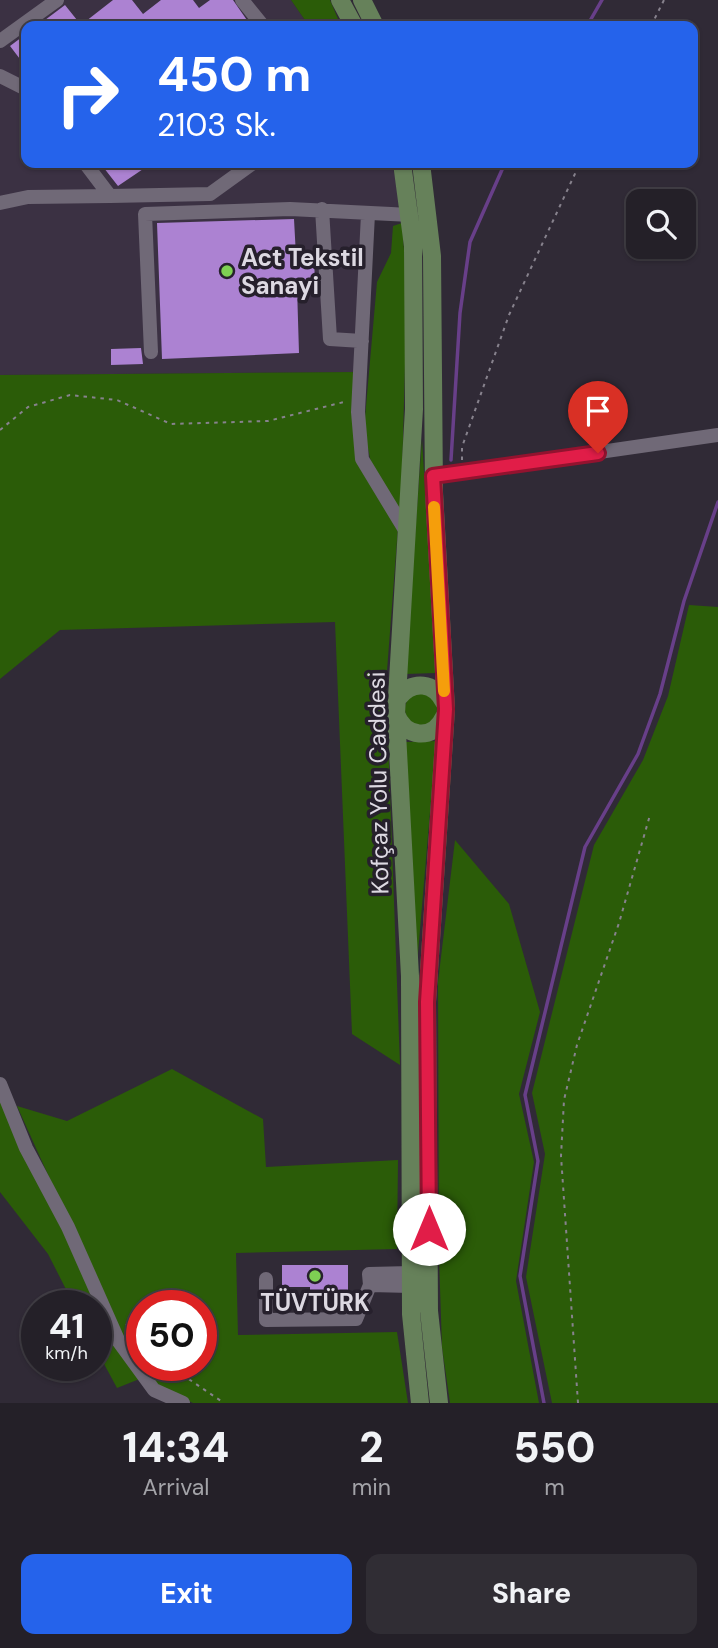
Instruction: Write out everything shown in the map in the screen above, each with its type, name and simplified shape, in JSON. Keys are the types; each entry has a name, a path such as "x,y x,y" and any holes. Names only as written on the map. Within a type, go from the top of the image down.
{"main road":[{"path":"340,0 351,21"},
{"path":"362,0 372,21"},
{"name":"Kofçaz Yolu Caddesi","path":"403,168 411,215 414,409 398,706 410,976 412,1346 420,1403"},
{"path":"422,168 432,256 433,476 444,709 427,1002 429,1311 439,1403"},
{"path":"420,685 435,689 444,709 435,730 421,734 405,729 398,706 412,686 420,685"}],"street":[{"path":"28,21 57,0"},
{"path":"242,0 259,21"},
{"path":"0,41 21,26"},
{"path":"0,76 21,86"},
{"path":"89,168 110,195"},
{"path":"0,203 28,197 210,194 246,168"},
{"path":"151,352 145,214 322,209 411,215"},
{"path":"322,209 330,339 362,341"},
{"path":"368,214 359,399 362,459 408,535"},
{"path":"433,476 718,435"},
{"path":"0,1084 26,1148 68,1227 119,1342 154,1390 183,1403"},
{"path":"266,1279 266,1320 356,1319 370,1286 369,1274 411,1279"}],"path":[{"path":"653,21 664,0"},
{"path":"462,472 462,447 509,315 578,168"},
{"path":"0,430 28,407 69,395 117,400 171,424 268,421 359,399"},
{"path":"578,1403 561,1156 564,1100 577,1045 620,923 650,815"},
{"path":"192,1381 224,1403"}],"shaded area":[{"path":"0,0 291,0 306,21 21,21 21,168 393,168 401,206 367,214 358,372 0,375"}],"green space":[{"path":"291,0 330,0 339,21 306,21"},
{"path":"402,223 407,291 401,512 371,463 364,429 377,282 391,253 393,226"},
{"path":"358,372 359,461 398,527 386,684 400,1065 352,1034 335,622 60,630 0,679 0,375"},
{"path":"422,439 436,673 405,674"},
{"path":"689,605 718,607 718,1403 552,1403 526,1277 545,1154 532,1093 594,845 643,760 668,696"},
{"path":"421,693 432,698 437,709 432,720 421,725 410,720 405,709 410,698"},
{"path":"436,741 417,965 405,742"},
{"path":"455,840 509,904 540,1012 519,1094 534,1162 516,1281 539,1403 450,1403 442,1347 439,1258 438,982"},
{"path":"172,1069 263,1119 266,1167 398,1160 397,1249 236,1253 238,1335 397,1332 408,1403 193,1403 157,1387 153,1381 217,1381 217,1290 126,1290 126,1345 112,1317 112,1290 100,1290 17,1106 67,1121"},
{"path":"0,1097 66,1230 89,1290 66,1290 48,1254 0,1192"},
{"path":"112,1337 126,1357 126,1381 134,1381 117,1388 112,1379"}],"building":[{"path":"113,0 132,0 143,14 161,0 193,0 199,8 210,0 233,0 248,21 86,21"},
{"path":"65,5 78,21 44,21"},
{"path":"21,38 21,60 10,46"},
{"path":"104,168 145,168 118,186"},
{"name":"Act Tekstil Sanayi","path":"294,219 296,256 314,255 315,286 297,287 299,353 162,359 157,223"},
{"path":"141,348 143,364 111,365 111,349"},
{"name":"TÜVTÜRK","path":"282,1265 348,1265 348,1292 342,1292 342,1299 310,1299 310,1287 282,1287"}],"waterway":[{"path":"590,21 602,0"},
{"path":"451,460 460,313 470,242 503,168"},
{"path":"544,1403 520,1276 538,1161 525,1095 585,847 638,754 660,694 684,601 718,502"}],"slow traffic":[{"path":"434,507 444,691"}],"place":[{"name":"Act Tekstil Sanayi","path":"227,271"},
{"name":"TÜVTÜRK","path":"315,1276"}],"route":[{"path":"429,1229 427,1002 446,709 433,476 598,453"}]}
